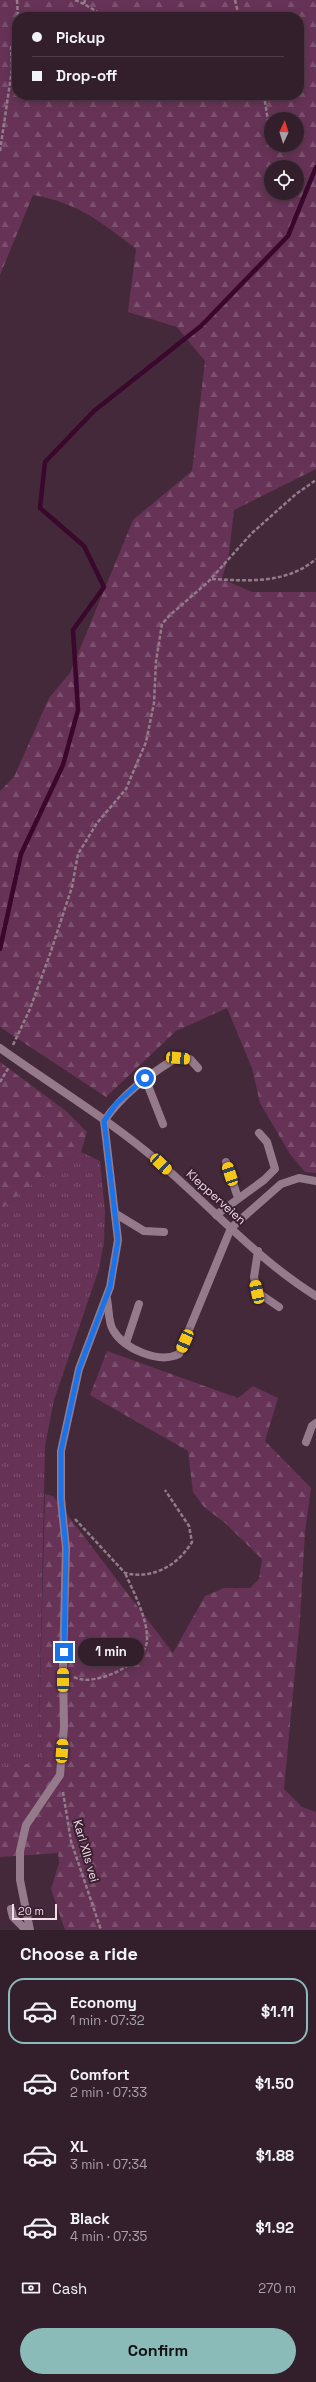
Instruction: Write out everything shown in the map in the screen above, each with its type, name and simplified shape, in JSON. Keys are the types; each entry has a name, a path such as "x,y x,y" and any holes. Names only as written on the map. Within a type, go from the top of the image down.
{"street":[{"name":"Klepperveien","path":"0,1048 104,1121 161,1164 216,1215 258,1251 316,1296"},
{"path":"30,1930 20,1880 20,1851 26,1825 60,1775 64,1727 63,1665 66,1548 61,1499 61,1451 79,1369 107,1299 115,1268 118,1240 104,1121 116,1104 145,1078 178,1058 190,1059 198,1068"},
{"path":"145,1078 162,1124"},
{"path":"216,1215 264,1180 275,1169 267,1142 259,1134"},
{"path":"226,1162 238,1198"},
{"path":"107,1299 112,1329 126,1342 142,1352 153,1356 166,1358 179,1354 231,1228 281,1184 299,1178 316,1182"},
{"path":"116,1214 144,1231 164,1232"},
{"path":"258,1251 254,1277 257,1292 279,1307"},
{"path":"126,1342 139,1304"},
{"path":"306,1442 312,1426 316,1423"},
{"path":"11,1909 13,1917 26,1930"}],"path":[{"path":"17,0 18,12"},
{"path":"76,0 98,12"},
{"path":"84,4 85,0"},
{"path":"235,0 238,12"},
{"path":"0,151 12,69 10,48 12,41"},
{"path":"265,100 267,112"},
{"path":"0,1082 30,1010 48,961 72,887 78,854 96,823 126,789 146,742 154,703 156,661 162,624 211,579 252,533 296,494 316,480"},
{"path":"211,579 258,581 303,570 316,559"},
{"path":"125,1573 145,1574 169,1568 183,1557 192,1542 189,1526 164,1490"},
{"path":"63,1665 78,1679 94,1680 124,1668 140,1654 147,1643 147,1629 125,1573 74,1517"},
{"name":"Karl XIIs vei","path":"60,1775 71,1841 101,1930"}],"green space":[{"path":"0,0 316,0 316,469 234,510 229,553 222,579 252,592 316,592 316,1173 305,1172 290,1154 260,1103 252,1068 227,1008 176,1031 106,1097 0,1027 0,791 14,777 49,698 70,673 133,520 192,471 205,361 177,327 128,312 136,249 88,214 49,198 33,195 0,275"},
{"path":"0,1062 66,1111 87,1132 81,1152 53,1168 0,1210"},
{"path":"81,1152 100,1161 105,1212 104,1242 99,1269 54,1400 45,1446 39,1731 44,1763 0,1767 0,1210 53,1168"},
{"path":"107,1351 238,1398 253,1386 278,1398 265,1441 311,1488 305,1532 300,1618 284,1789 302,1807 316,1812 316,1930 65,1930 51,1889 59,1863 58,1853 0,1857 0,1767 44,1762 39,1731 45,1494 53,1496 173,1653 205,1596 224,1588 250,1588 259,1579 262,1559 225,1523 204,1507 193,1492 188,1451 90,1395"}],"waterway":[{"path":"0,949 21,854 63,765 78,710 73,630 104,587 84,546 40,508 45,462 94,411 201,326 288,236 316,167"}],"route":[{"path":"64,1652 66,1548 61,1499 61,1451 79,1369 107,1299 115,1268 118,1240 104,1121 116,1104 135,1085 145,1078"}]}
